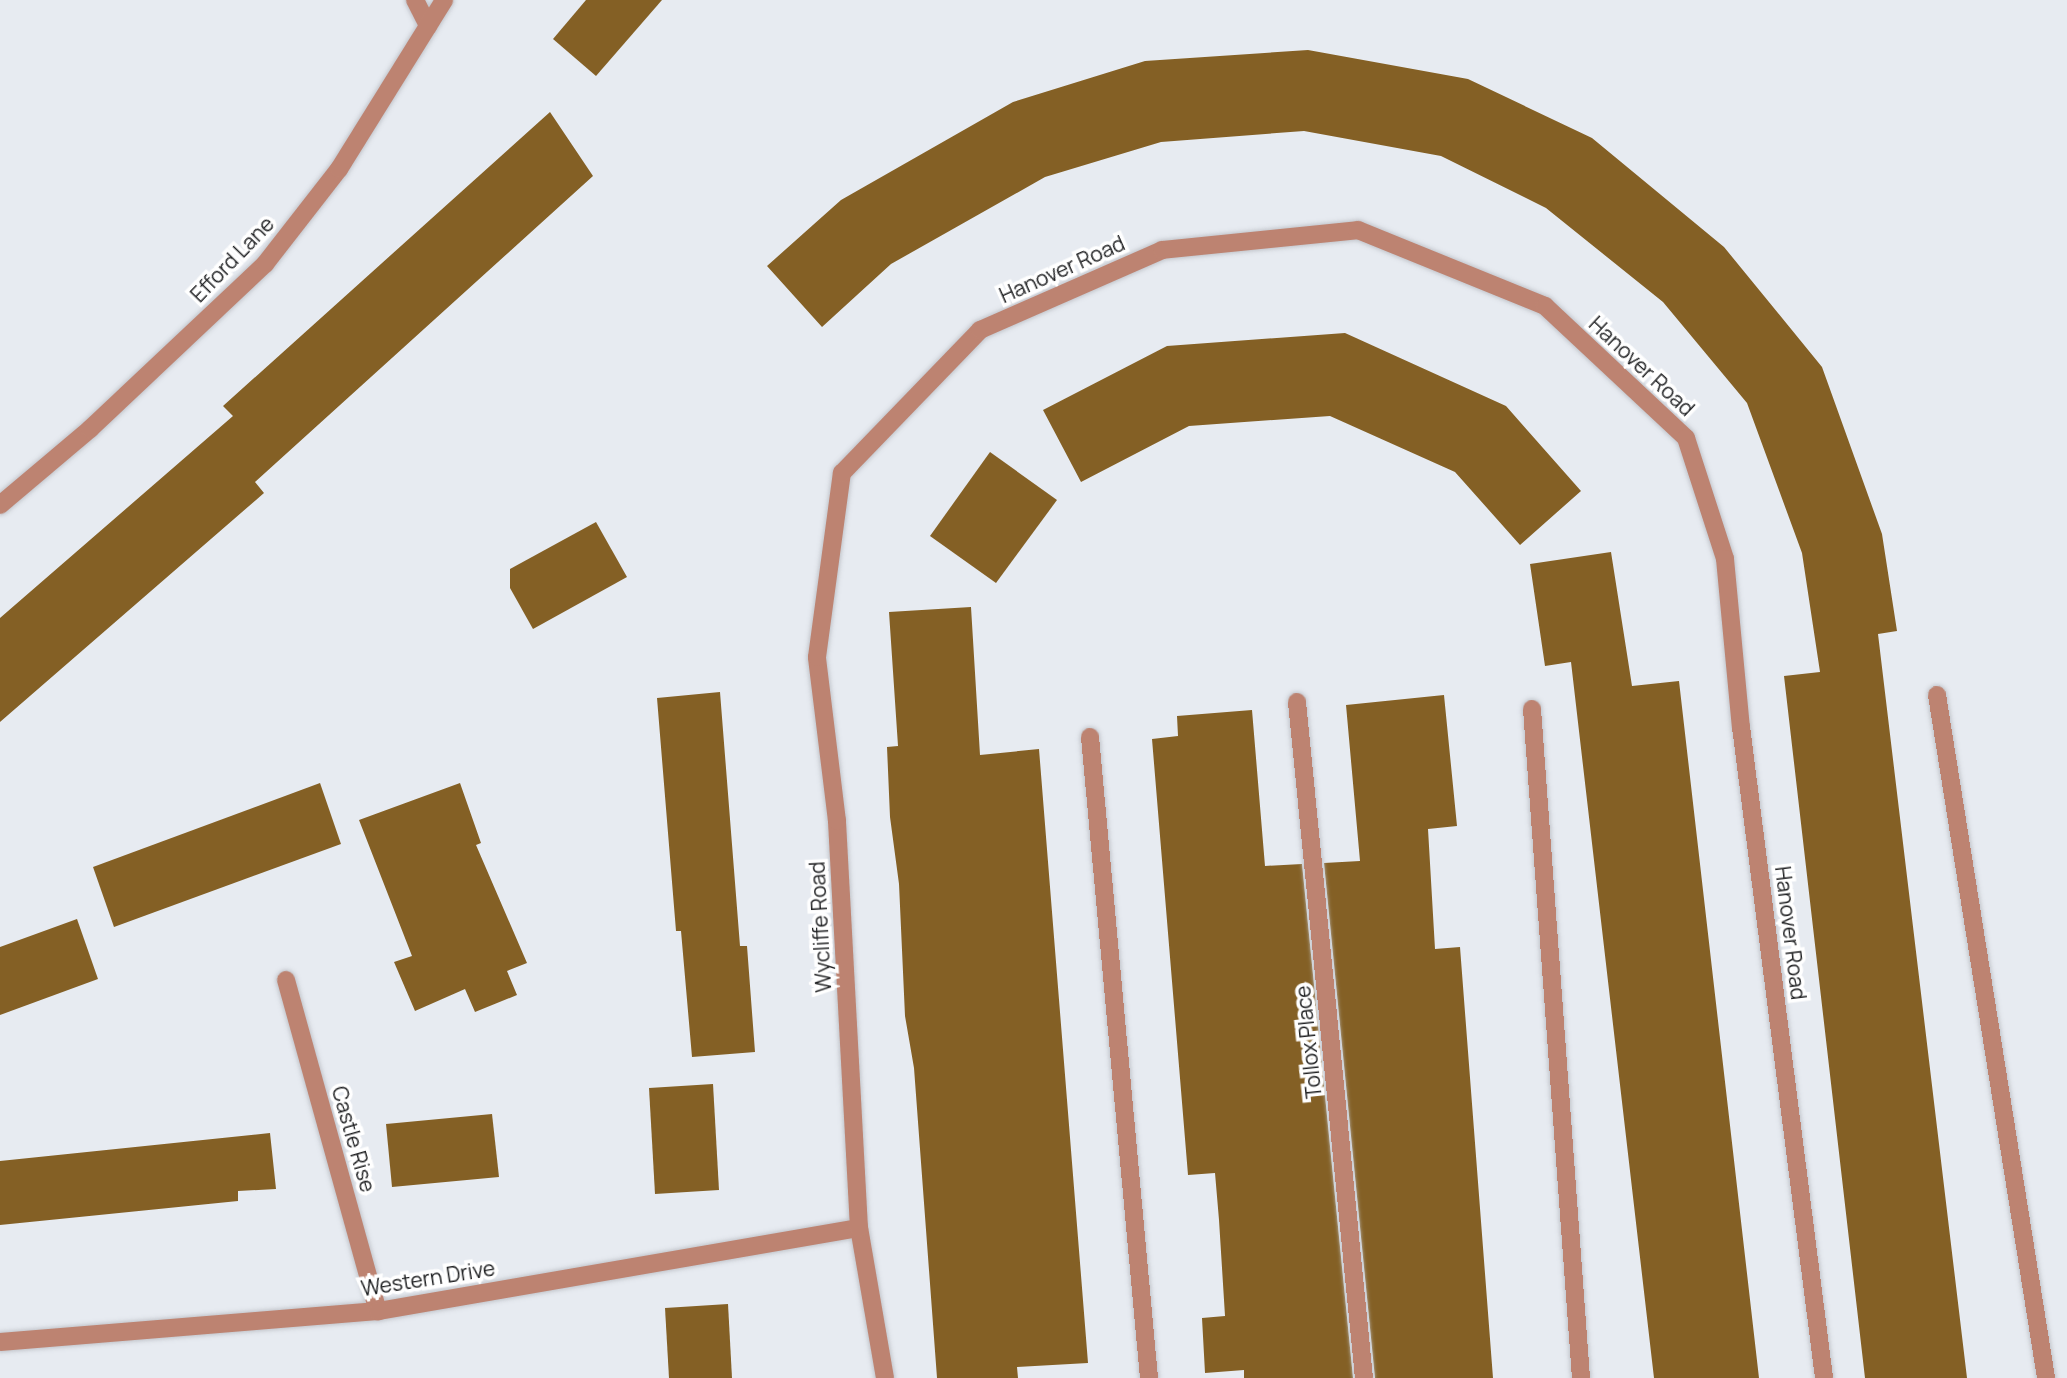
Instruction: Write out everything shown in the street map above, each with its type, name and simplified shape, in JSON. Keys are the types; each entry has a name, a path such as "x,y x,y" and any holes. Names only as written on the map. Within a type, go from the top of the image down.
{"street":[{"path":"415,0 428,26"},
{"name":"Efford Lane","path":"0,505 90,429 265,264 339,169 444,0"},
{"name":"Hanover Road","path":"842,473 980,330 1162,250 1358,230 1545,306 1686,438 1725,559 1741,727 1824,1378"},
{"name":"Wycliffe Road","path":"842,473 817,657 837,821 859,1228 886,1378"},
{"path":"1937,695 2046,1378"},
{"name":"Tollox Place","path":"1297,702 1364,1378"},
{"path":"1532,709 1581,1378"},
{"path":"1090,737 1149,1378"},
{"name":"Castle Rise","path":"286,980 378,1311"},
{"name":"Western Drive","path":"0,1342 378,1311 859,1228"}],"building":[{"path":"586,0 662,0 596,76 553,39"},
{"path":"1308,50 1468,79 1592,138 1724,247 1822,367 1882,534 1897,631 1878,634 1967,1378 1865,1378 1784,676 1820,672 1802,553 1747,403 1663,302 1546,208 1441,156 1304,131 1161,142 1045,177 891,264 822,327 767,266 841,200 1013,102 1145,61"},
{"path":"550,112 593,176 255,482 264,493 0,722 0,618 233,416 223,406"},
{"path":"1345,333 1506,406 1581,491 1520,545 1455,472 1330,416 1189,426 1081,482 1043,410 1167,346"},
{"path":"990,452 1057,500 996,583 930,536"},
{"path":"596,522 627,577 533,629 510,588 510,569"},
{"path":"1611,552 1632,686 1679,681 1759,1378 1654,1378 1571,662 1545,666 1530,564"},
{"path":"971,607 980,755 1039,749 1088,1363 1017,1367 1018,1378 937,1378 914,1068 905,1016 899,884 890,817 887,747 898,746 889,612"},
{"path":"720,692 740,946 747,946 755,1052 692,1057 681,931 676,931 657,698"},
{"path":"1444,695 1457,826 1428,829 1435,949 1460,947 1493,1378 1375,1378 1324,863 1360,861 1346,705"},
{"path":"1252,710 1265,866 1302,864 1353,1378 1244,1378 1244,1370 1205,1373 1202,1318 1225,1316 1219,1220 1215,1173 1188,1175 1152,739 1178,736 1177,716"},
{"path":"320,783 341,844 114,927 93,867"},
{"path":"460,783 481,843 476,845 527,963 507,971 517,995 475,1012 465,989 415,1011 394,962 412,956 359,820"},
{"path":"77,919 98,979 0,1015 0,947"},
{"path":"713,1084 719,1190 655,1194 649,1088"},
{"path":"492,1114 499,1177 392,1187 386,1124"},
{"path":"270,1133 276,1189 238,1191 238,1201 0,1225 0,1161"},
{"path":"728,1304 732,1378 669,1378 665,1308"}]}
